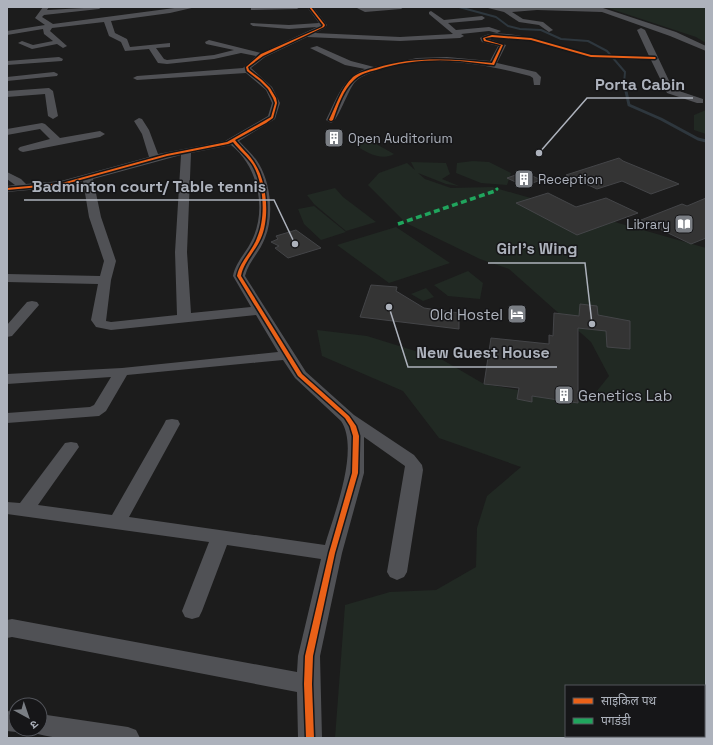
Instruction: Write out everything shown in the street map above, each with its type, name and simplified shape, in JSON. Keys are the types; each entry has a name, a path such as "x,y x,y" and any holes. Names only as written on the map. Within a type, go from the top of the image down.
{"street":[{"path":"46,7 38,16 39,20 51,25"},
{"path":"40,13 99,7"},
{"path":"7,33 51,25 108,20 156,10 193,7"},
{"path":"253,9 297,7"},
{"path":"310,7 324,25"},
{"path":"358,7 365,10 401,7"},
{"path":"487,7 506,10 535,8 603,10 673,34 706,49"},
{"path":"181,9 189,15"},
{"path":"506,10 521,21 541,23 549,30"},
{"path":"307,35 400,39 460,36 431,13"},
{"path":"442,22 482,18"},
{"path":"108,20 112,34 124,41 128,49 167,45"},
{"path":"253,24 289,27 324,25"},
{"path":"22,43 32,47 60,44 46,30 51,25"},
{"path":"248,70 247,67 250,63 262,55 307,35 323,27 324,25"},
{"path":"455,32 489,28 507,35 537,34"},
{"path":"641,30 670,91 700,101"},
{"path":"495,61 502,45 485,40 484,38 487,36 501,36 544,42 591,56 655,58"},
{"path":"209,42 262,55"},
{"path":"151,47 161,61 167,62 214,57 244,51"},
{"path":"314,48 348,63 374,69"},
{"path":"7,63 59,59"},
{"path":"331,120 352,80 374,69 401,62 432,59 495,61 533,74 537,77 537,83"},
{"path":"7,189 49,186 88,178 155,158 234,141 265,122 272,116 275,110 276,103 272,93 257,76 248,70 137,78"},
{"path":"7,79 54,74"},
{"path":"7,94 49,91 53,116"},
{"path":"139,121 146,130 148,144 155,158"},
{"path":"7,131 42,126 56,140 50,143"},
{"path":"23,149 100,134"},
{"path":"234,141 254,164 264,195 262,234 243,264 239,276 307,382 347,417 408,459 413,465 414,470 397,572"},
{"path":"184,318 181,252 186,151"},
{"path":"7,175 17,181 24,188"},
{"path":"88,178 95,217 110,261 104,280 98,320 101,324 111,326 261,310"},
{"path":"7,278 104,280"},
{"path":"7,333 32,306"},
{"path":"7,379 122,372 289,355"},
{"path":"7,418 93,412 100,408 122,372"},
{"path":"310,738 308,684 309,656 332,553 355,473 356,436 354,426 347,417"},
{"path":"117,522 172,424"},
{"path":"25,510 71,448"},
{"path":"7,508 117,522 332,553"},
{"path":"192,611 221,537"},
{"path":"7,629 20,630 308,684"},
{"path":"48,727 93,735 128,738"}],"shaded area":[{"path":"605,7 706,7 706,43 696,37"},
{"path":"706,110 706,134 694,130 694,115"},
{"path":"362,136 394,154 385,157 365,151 357,146"},
{"path":"473,161 489,162 511,173 507,185 481,183 456,173 457,163"},
{"path":"411,162 446,163 450,174 442,179 459,186 446,184 418,173 425,179 451,188 492,187 706,248 706,738 335,738 345,605 390,592 436,590 476,567 477,528 487,496 521,467 439,438 403,391 322,356 317,330 367,336 441,359 484,384 588,402 609,376 591,342 509,269 480,259 406,223 368,185 379,173 407,163 415,170"},
{"path":"335,188 343,197 376,222 346,231 314,204 307,195"},
{"path":"314,206 346,232 321,240 304,224 298,209"},
{"path":"396,227 450,263 389,283 337,245"},
{"path":"468,271 483,283 480,299 448,296 434,285"},
{"path":"426,288 434,297 423,301 411,294"}],"building":[{"path":"619,158 679,184 651,194 622,181 597,189 566,175"},
{"name":"Reception","path":"524,172 541,180 524,186 507,178"},
{"path":"548,193 576,207 606,198 638,213 577,235 516,203"},
{"name":"Library","path":"706,198 706,238 691,244 641,220 682,204 687,206"},
{"path":"296,230 321,248 288,258 275,248 279,246 271,242 278,239 276,236"},
{"path":"371,285 397,287 396,291 424,308 459,313 459,329 360,317"},
{"path":"580,304 597,306 598,315 630,321 630,349 607,347 606,331 578,328 578,403 532,396 532,402 517,399 519,388 484,384 491,338 549,344 549,335 553,336 554,313 579,316"}],"waterway":[{"path":"459,7 496,17 508,26 520,29 541,30 561,39 588,41 607,51 625,72 624,82"},
{"path":"624,82 629,105 661,119 698,139 706,141"}],"marked path":[{"path":"398,224 495,191 498,188"}],"cycle path":[{"path":"7,189 62,184 167,155 228,143 265,122 272,117 276,103 272,93 265,84 248,70 247,67 262,55 323,27 324,25 310,7"},
{"path":"331,120 340,98 349,83 359,74 387,65 417,60 447,60 493,64 502,45 485,40 484,38 492,36 531,39 591,56 655,58"},
{"path":"234,141 254,164 258,171 264,201 264,222 262,231 259,239 242,266 239,276 300,375 347,417 353,426 356,436 355,473 332,553 309,656 308,684 310,738"}],"place":[{"name":"Open Auditorium","path":"334,138"},
{"name":"Porta Cabin","path":"539,153"},
{"name":"Reception","path":"524,179"},
{"name":"Library","path":"684,224"},
{"name":"Badminton court/ Table tennis","path":"295,244"},
{"name":"New Guest House","path":"389,307"},
{"name":"Old Hostel","path":"517,314"},
{"name":"Girl's Wing","path":"592,324"},
{"name":"Genetics Lab","path":"564,395"}]}
